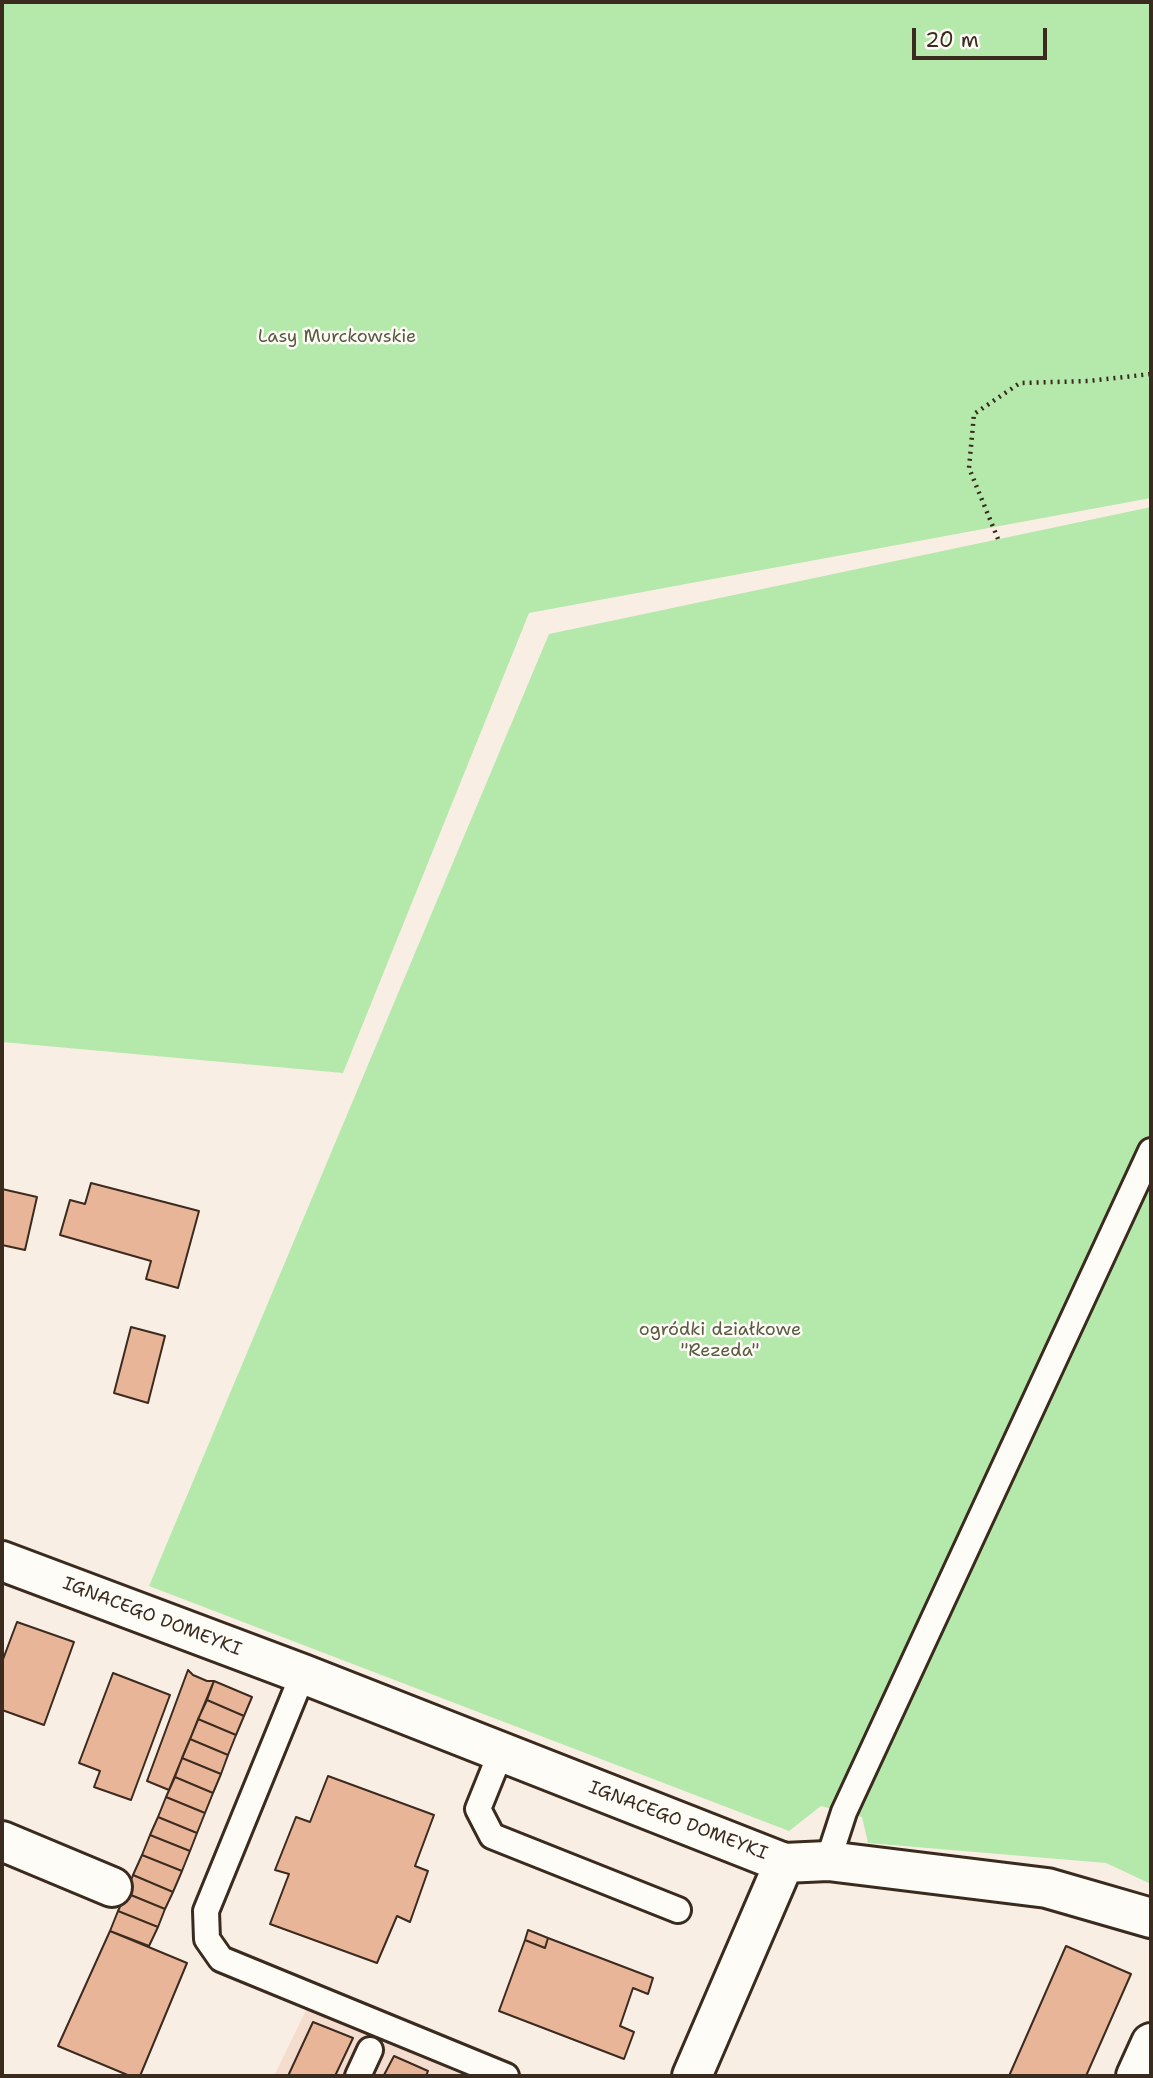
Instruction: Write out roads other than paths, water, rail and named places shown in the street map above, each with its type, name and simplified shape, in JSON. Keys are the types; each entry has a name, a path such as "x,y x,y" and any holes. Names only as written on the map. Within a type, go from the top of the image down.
{"street":[{"name":"IGNACEGO DOMEYKI","path":"2,1561 303,1674 784,1863 828,1861 1047,1888 1151,1918"},
{"path":"2,1841 112,1887"},
{"path":"692,2076 784,1863"},
{"path":"1136,2076 1151,2043"}],"lane":[{"path":"828,1861 844,1812 1151,1151"},
{"path":"303,1674 206,1911 207,1939 221,1959 506,2076"},
{"path":"501,1752 478,1809 492,1836 678,1910"},
{"path":"358,2076 370,2050"}],"park label":[{"name":"Lasy Murckowskie","path":"337,337"},
{"name":"ogródki działkowe \"Rezeda\"","path":"720,1340"}]}
